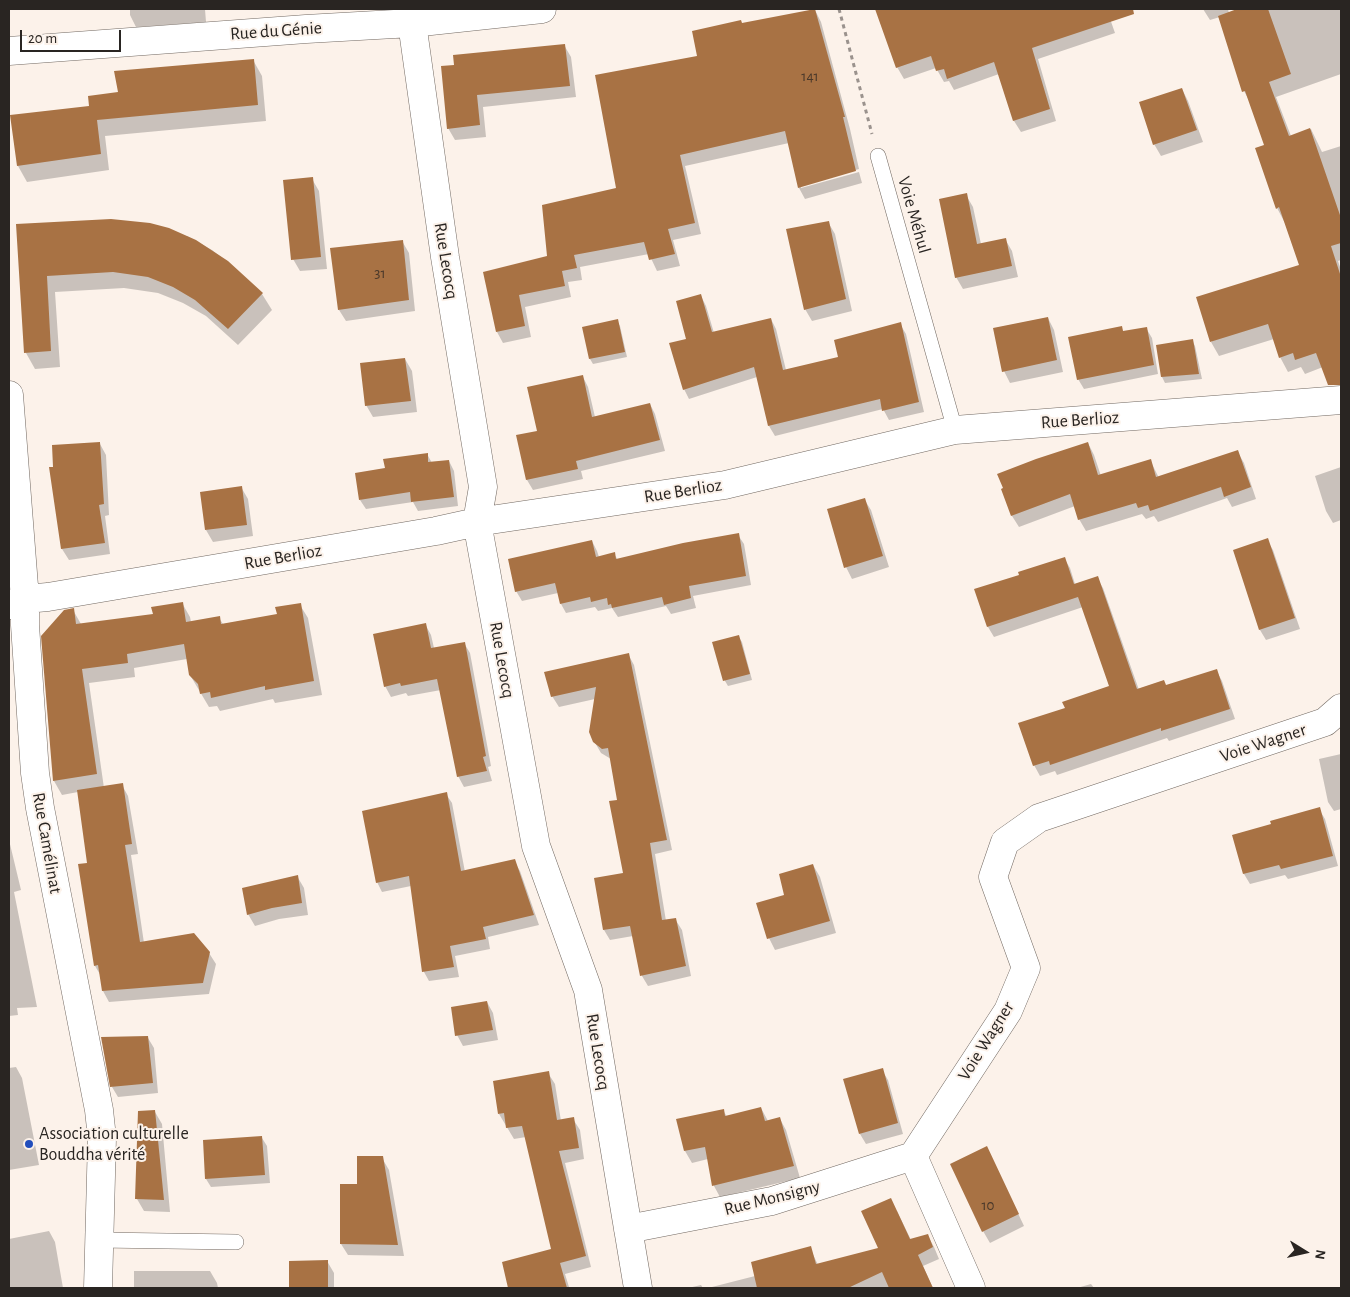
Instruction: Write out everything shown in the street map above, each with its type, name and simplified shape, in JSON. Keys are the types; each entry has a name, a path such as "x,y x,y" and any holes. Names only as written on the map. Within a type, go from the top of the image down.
{"street":[{"name":"Rue du Génie","path":"9,51 412,23 542,9"},
{"name":"Rue Lecocq","path":"412,23 444,247 482,487 477,522 536,846 588,990 638,1288"},
{"name":"Rue Camélinat","path":"9,395 17,602 25,625 40,808 99,1110 102,1138 98,1288"},
{"name":"Rue Berlioz","path":"17,602 436,531 477,522 725,485 955,430 1341,400"},
{"name":"Voie Wagner","path":"913,1156 1008,1011 1026,968 993,876 1005,842 1039,818 1325,722 1341,708"},
{"name":"Rue Monsigny","path":"628,1230 772,1201 913,1156"},
{"path":"913,1156 971,1288"}],"lane":[{"name":"Voie Méhul","path":"878,156 955,430"},
{"path":"100,1240 236,1242"}],"path":[{"path":"839,9 878,156"}],"building":[{"path":"815,9 845,117 843,117 856,171 798,188 785,131 680,155 695,223 668,229 675,254 649,260 644,242 574,255 577,268 562,271 565,286 519,295 525,326 496,332 483,272 547,256 542,205 616,188 595,75 697,56 692,31 741,20 742,23"},
{"path":"875,9 1133,9 1134,14 1032,48 1050,109 1013,121 994,62 947,79 944,69 936,71 931,56 896,68"},
{"path":"1237,9 1268,9 1291,74 1269,82 1289,136 1310,128 1341,218 1341,243 1331,246 1341,277 1341,385 1328,385 1316,353 1295,360 1293,353 1279,358 1268,324 1210,342 1196,297 1299,265 1279,207 1276,209 1255,148 1264,145 1245,91 1242,92 1218,16"},
{"path":"565,44 570,86 477,95 480,125 447,129 441,66 454,65 453,55"},
{"path":"254,59 258,105 97,120 101,154 17,166 10,115 89,106 88,96 118,92 114,71"},
{"path":"1182,88 1197,130 1153,145 1139,102"},
{"path":"313,177 321,257 291,260 283,180"},
{"path":"967,193 977,244 1006,238 1012,266 955,278 939,199"},
{"path":"111,219 150,223 169,228 196,240 228,261 263,293 228,329 195,300 173,287 148,277 113,272 47,276 51,351 24,353 16,224"},
{"path":"829,221 846,299 804,310 786,229"},
{"path":"403,240 409,300 338,310 330,248"},
{"path":"701,294 712,332 771,318 783,370 838,357 834,340 901,322 919,402 882,411 880,399 768,426 754,367 683,390 669,343 686,339 676,301"},
{"path":"1048,317 1057,360 1002,372 993,328"},
{"path":"618,319 625,352 589,359 582,327"},
{"path":"1122,326 1123,331 1147,327 1154,365 1077,380 1068,337"},
{"path":"1193,339 1199,374 1161,377 1156,345"},
{"path":"405,358 411,401 365,406 360,363"},
{"path":"583,375 592,417 650,403 660,440 576,461 578,469 526,480 516,435 537,431 527,387"},
{"path":"100,442 104,504 99,505 105,543 61,549 49,467 53,467 52,445"},
{"path":"1088,442 1098,475 1151,459 1156,477 1238,450 1251,487 1224,497 1221,487 1150,511 1148,505 1138,508 1136,503 1078,520 1070,494 1011,516 997,474"},
{"path":"428,453 428,462 449,460 454,497 411,502 410,492 359,500 355,473 385,468 383,459"},
{"path":"242,486 247,525 205,530 200,492"},
{"path":"865,498 883,556 844,568 827,509"},
{"path":"739,533 746,576 689,586 691,598 664,605 662,597 612,608 611,604 608,605 607,598 591,602 590,597 560,604 555,583 515,592 508,559 592,540 596,557 615,552 616,559 683,543"},
{"path":"1268,538 1295,618 1259,630 1233,550"},
{"path":"1065,557 1074,584 1098,576 1137,689 1164,680 1166,685 1217,669 1230,709 1161,731 1161,728 1050,765 1049,761 1033,766 1018,723 1065,708 1062,702 1109,686 1078,597 987,627 974,589 1019,575 1018,572"},
{"path":"183,602 186,622 220,616 221,624 277,614 275,607 301,603 314,681 265,690 265,686 211,698 210,692 200,694 198,684 189,675 184,644 127,654 128,663 82,669 97,774 53,781 41,636 64,610 74,608 76,624 153,614 151,607"},
{"path":"426,623 431,648 465,642 486,756 483,757 487,771 457,777 437,679 401,686 400,683 384,687 373,634"},
{"path":"739,635 750,674 723,681 712,642"},
{"path":"629,653 667,840 650,843 662,920 676,918 686,966 640,976 630,926 603,930 594,878 623,873 609,801 617,800 608,748 602,749 593,742 589,732 596,687 551,697 544,672"},
{"path":"123,783 132,844 125,845 140,942 194,933 210,952 203,983 102,991 98,965 94,966 78,864 87,863 77,790"},
{"path":"447,792 461,871 515,859 534,915 483,927 486,939 450,946 454,967 422,972 409,876 376,883 362,811"},
{"path":"1320,807 1333,856 1281,869 1279,865 1243,874 1232,835 1271,824 1270,821"},
{"path":"813,864 830,921 767,939 756,903 784,895 779,874"},
{"path":"298,875 302,903 272,908 247,915 242,888"},
{"path":"487,1001 493,1030 455,1036 451,1007"},
{"path":"148,1036 153,1083 110,1087 101,1037"},
{"path":"883,1068 898,1123 859,1134 843,1079"},
{"path":"549,1071 557,1120 574,1117 579,1148 559,1151 586,1256 560,1263 567,1288 508,1288 502,1262 551,1249 522,1126 506,1128 504,1113 498,1114 493,1081"},
{"path":"761,1107 765,1121 780,1117 794,1166 712,1186 705,1147 684,1151 676,1119 724,1109 725,1116"},
{"path":"155,1110 164,1200 135,1199 138,1111"},
{"path":"262,1136 265,1175 205,1179 203,1140"},
{"path":"987,1146 1019,1214 982,1232 950,1164"},
{"path":"357,1156 383,1156 398,1245 340,1244 340,1184 357,1184"},
{"path":"891,1198 910,1239 928,1234 933,1247 918,1255 933,1288 889,1288 882,1272 848,1288 757,1288 751,1262 811,1246 816,1264 878,1248 861,1211"},
{"path":"328,1260 328,1288 289,1288 289,1261"}],"place":[{"name":"Association culturelle Bouddha vérité","path":"29,1144"}]}
